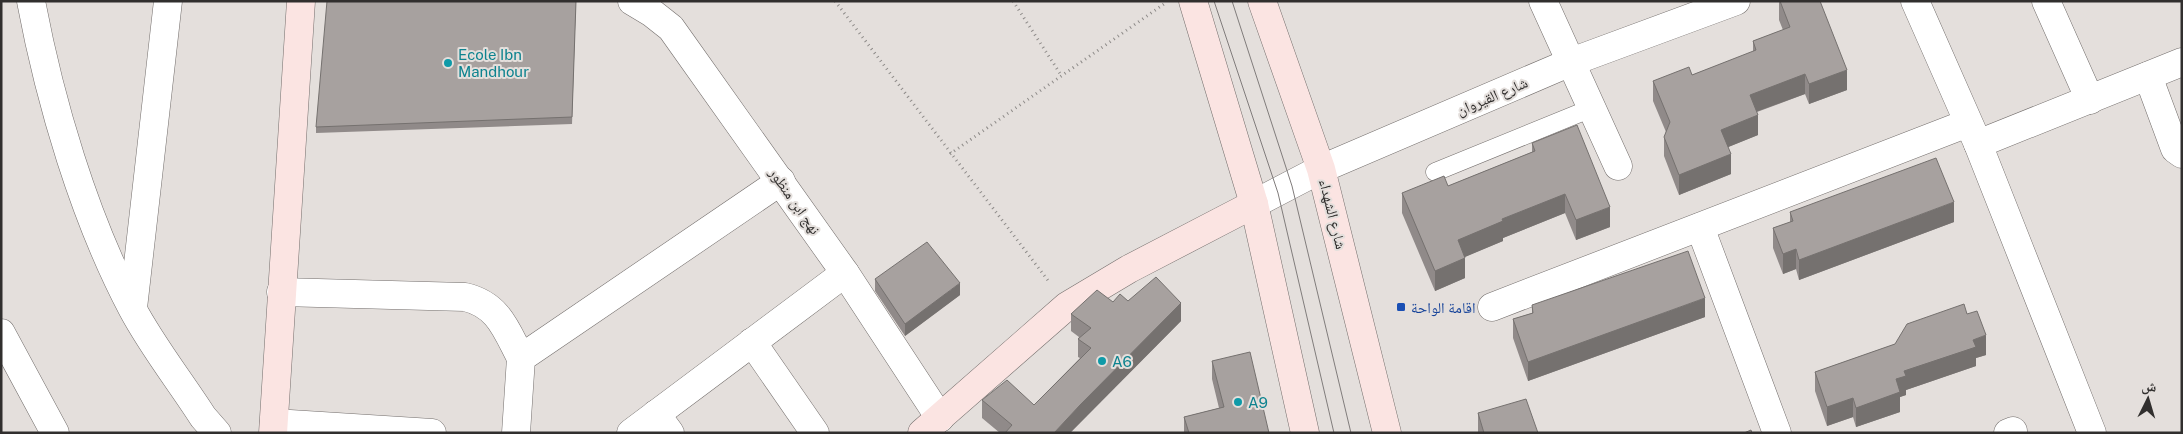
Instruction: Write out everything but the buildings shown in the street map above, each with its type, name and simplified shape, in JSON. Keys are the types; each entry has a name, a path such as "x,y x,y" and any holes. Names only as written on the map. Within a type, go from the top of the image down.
{"main road":[{"path":"274,428 281,292 301,1"},
{"path":"1192,1 1254,204 1304,433"},
{"name":"شارع الشهداء","path":"1262,1 1321,168 1387,433"},
{"path":"931,425 1067,306 1129,269 1254,204"}],"street":[{"path":"31,1 60,122 94,223 133,309 203,416 217,433"},
{"path":"133,309 168,1"},
{"name":"نهج ابن منظور","path":"632,1 652,12 671,28 782,181 845,273 931,425"},
{"path":"1544,1 1618,166"},
{"name":"شارع القيروان","path":"1254,204 1321,168 1572,62 1736,1"},
{"path":"1916,1 1973,133 2092,433"},
{"path":"2046,1 2090,100"},
{"path":"1492,307 1700,227 1973,133 2090,100 2182,62"},
{"path":"2148,76 2175,149 2182,154"},
{"path":"521,358 782,181"},
{"path":"1700,227 1777,433"},
{"path":"631,433 663,423 752,342 845,273"},
{"path":"281,292 465,297 486,304 496,314 521,358 516,433"},
{"path":"1,333 55,433"},
{"path":"752,342 815,433"},
{"path":"274,428 432,433"}],"lane":[{"path":"1435,172 1592,108"}],"path":[{"path":"835,1 1067,306"},
{"path":"1013,1 1061,75"},
{"path":"950,154 1168,1"}],"tram line":[{"path":"1214,1 1278,193 1334,433"},
{"path":"1232,1 1292,186 1351,433"}],"place":[{"name":"Ecole Ibn Mandhour","path":"448,63"},
{"name":"اقامة الواحة","path":"1401,307"},
{"name":"A6","path":"1102,361"},
{"name":"A9","path":"1238,402"}]}
